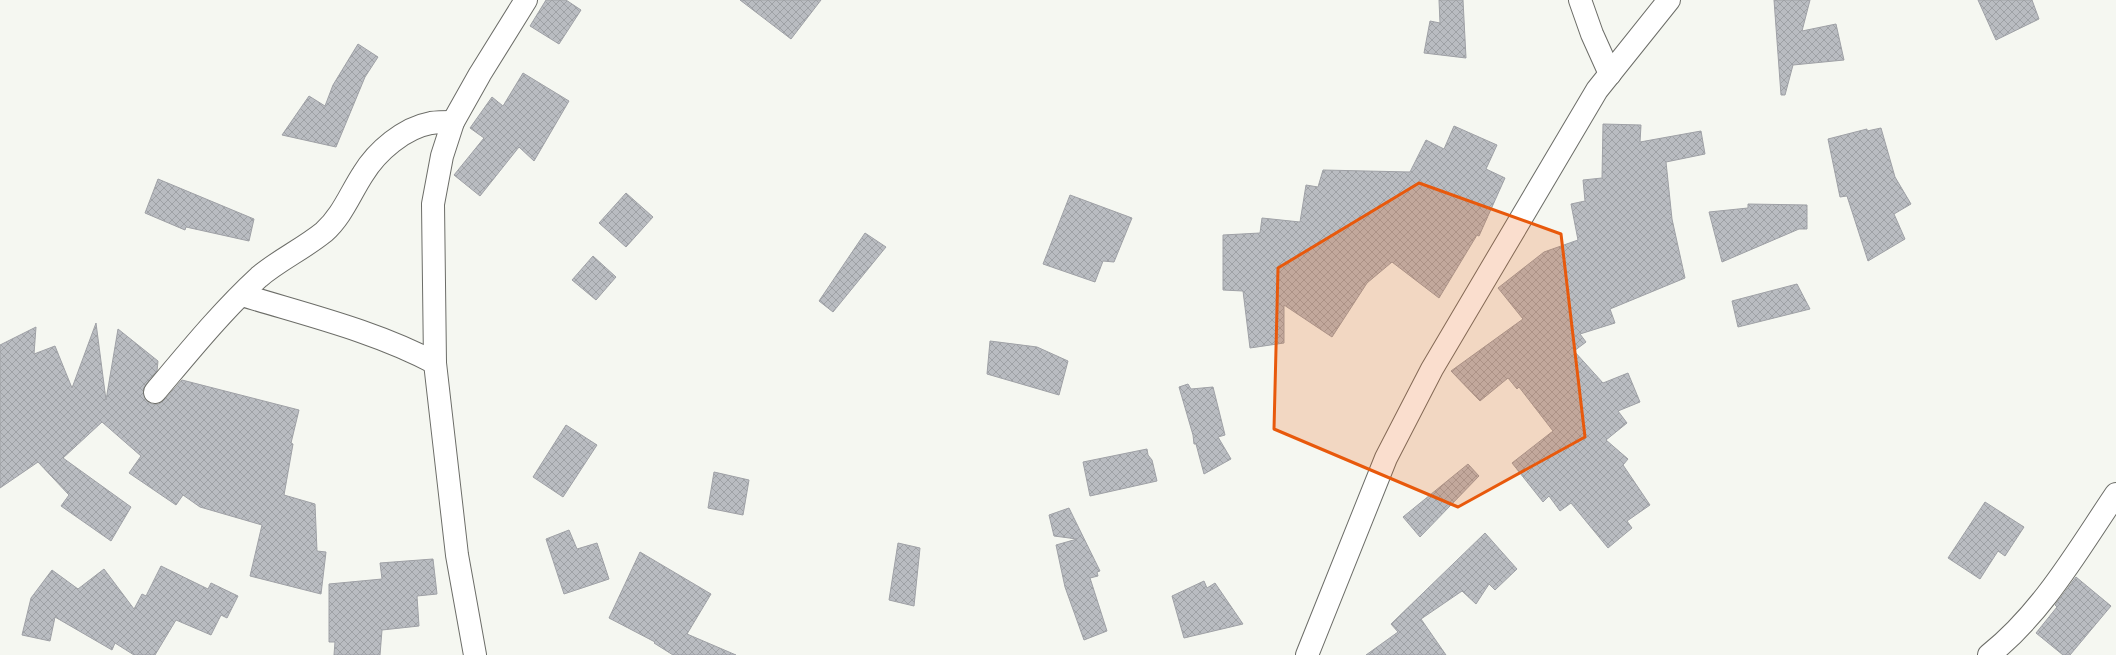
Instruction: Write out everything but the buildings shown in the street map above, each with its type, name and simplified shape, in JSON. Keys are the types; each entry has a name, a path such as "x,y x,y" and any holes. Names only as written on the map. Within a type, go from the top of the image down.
{"street":[{"path":"475,655 457,555 435,364 433,204 442,156 453,122 463,101 526,0"},
{"path":"1580,0 1592,34 1610,74"},
{"path":"1306,655 1386,458 1432,369 1597,90 1670,0"},
{"path":"155,392 242,295 274,266 324,232 338,217 362,175 376,156 392,142 413,130 431,123 453,122"},
{"path":"242,295 357,331 410,350 435,364"},
{"path":"1989,655 2009,639 2050,590 2116,494"}],"highlighted area":[{"path":"1419,183 1561,234 1585,437 1458,507 1274,429 1278,268"}]}
